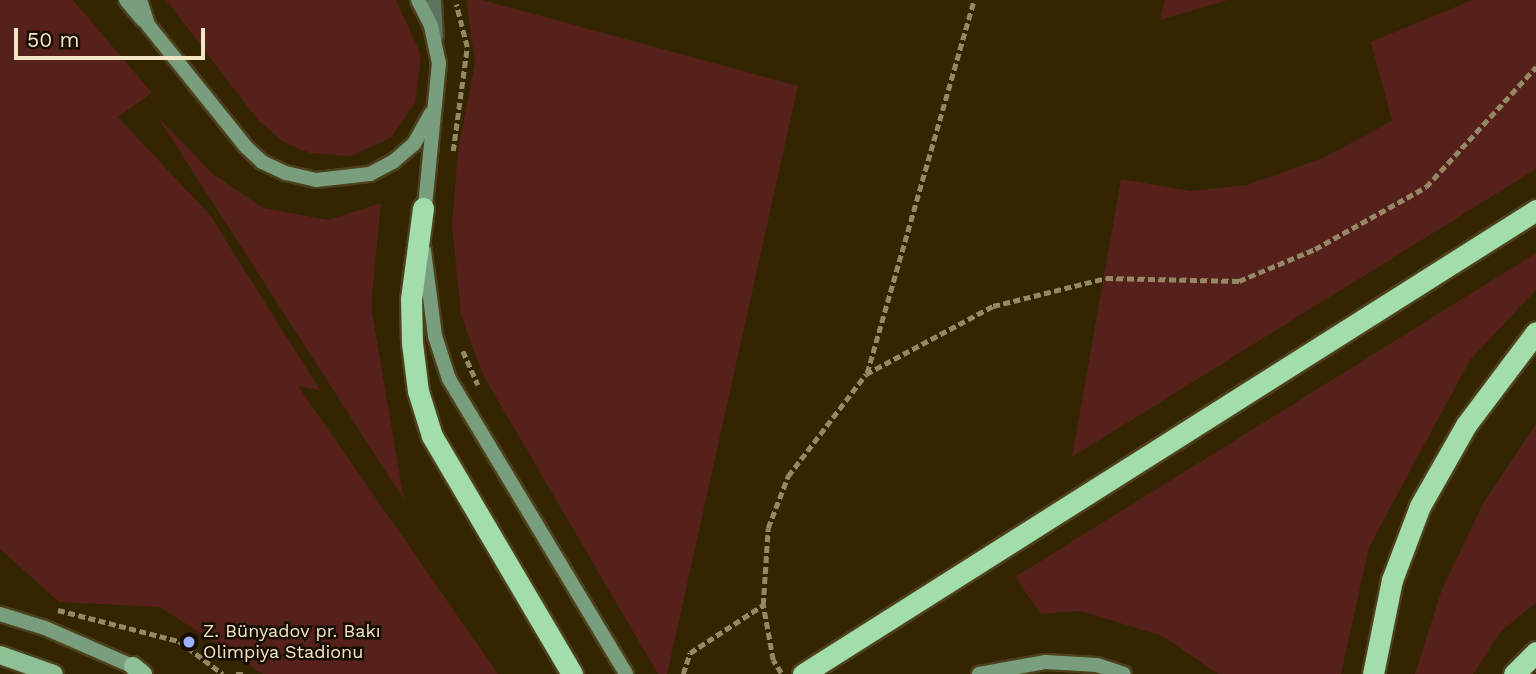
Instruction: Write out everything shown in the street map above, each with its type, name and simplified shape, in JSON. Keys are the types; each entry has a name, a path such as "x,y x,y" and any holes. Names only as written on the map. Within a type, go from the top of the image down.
{"highway":[{"path":"424,208 411,299 412,343 418,391 428,425 460,492 572,674"},
{"path":"803,674 1536,210"},
{"path":"1373,674 1392,580 1420,506 1466,425 1536,331"},
{"path":"1514,674 1536,652"}],"main road":[{"path":"126,0 246,147 262,162 316,180 370,174 393,163 426,126 438,81"},
{"path":"140,0 148,25"},
{"path":"418,0 436,45 438,81 424,208 426,289 449,379 626,674"},
{"path":"0,614 45,628 141,671"},
{"path":"0,655 54,674"},
{"path":"979,674 1046,662 1097,665 1124,674"}],"lane":[{"path":"434,0 436,45"}],"path":[{"path":"450,164 467,47 456,0"},
{"path":"781,674 773,660 762,605 768,528 788,476 866,374 974,0"},
{"path":"866,374 993,306 1106,278 1239,281 1315,249 1426,187 1536,67"},
{"path":"461,348 484,398"},
{"path":"683,674 690,653 762,605"},
{"path":"52,609 178,641 223,674"}],"shaded area":[{"path":"0,0 73,0 152,93 118,117 210,215 320,390 298,386 498,674 263,674 160,607 59,602 0,549"},
{"path":"166,0 396,0 421,55 415,103 391,138 351,156 310,153 283,142 258,120"},
{"path":"466,0 482,0 798,86 667,674 658,674 483,375 461,315 452,225 458,151 475,63"},
{"path":"1165,0 1228,0 1160,20"},
{"path":"1472,0 1536,0 1536,169 1072,457 1121,179 1191,191 1247,185 1323,158 1392,121 1371,42"},
{"path":"157,116 213,174 263,208 329,220 381,203 371,306 404,500"},
{"path":"1536,253 1536,290 1470,360 1369,547 1341,674 1218,674 1163,636 1080,611 1041,614 1015,577"},
{"path":"1536,424 1536,603 1501,631 1473,674 1415,674 1442,589 1484,502"}],"place":[{"name":"Z. Bünyadov pr. Bakı Olimpiya Stadionu","path":"189,642"}]}
